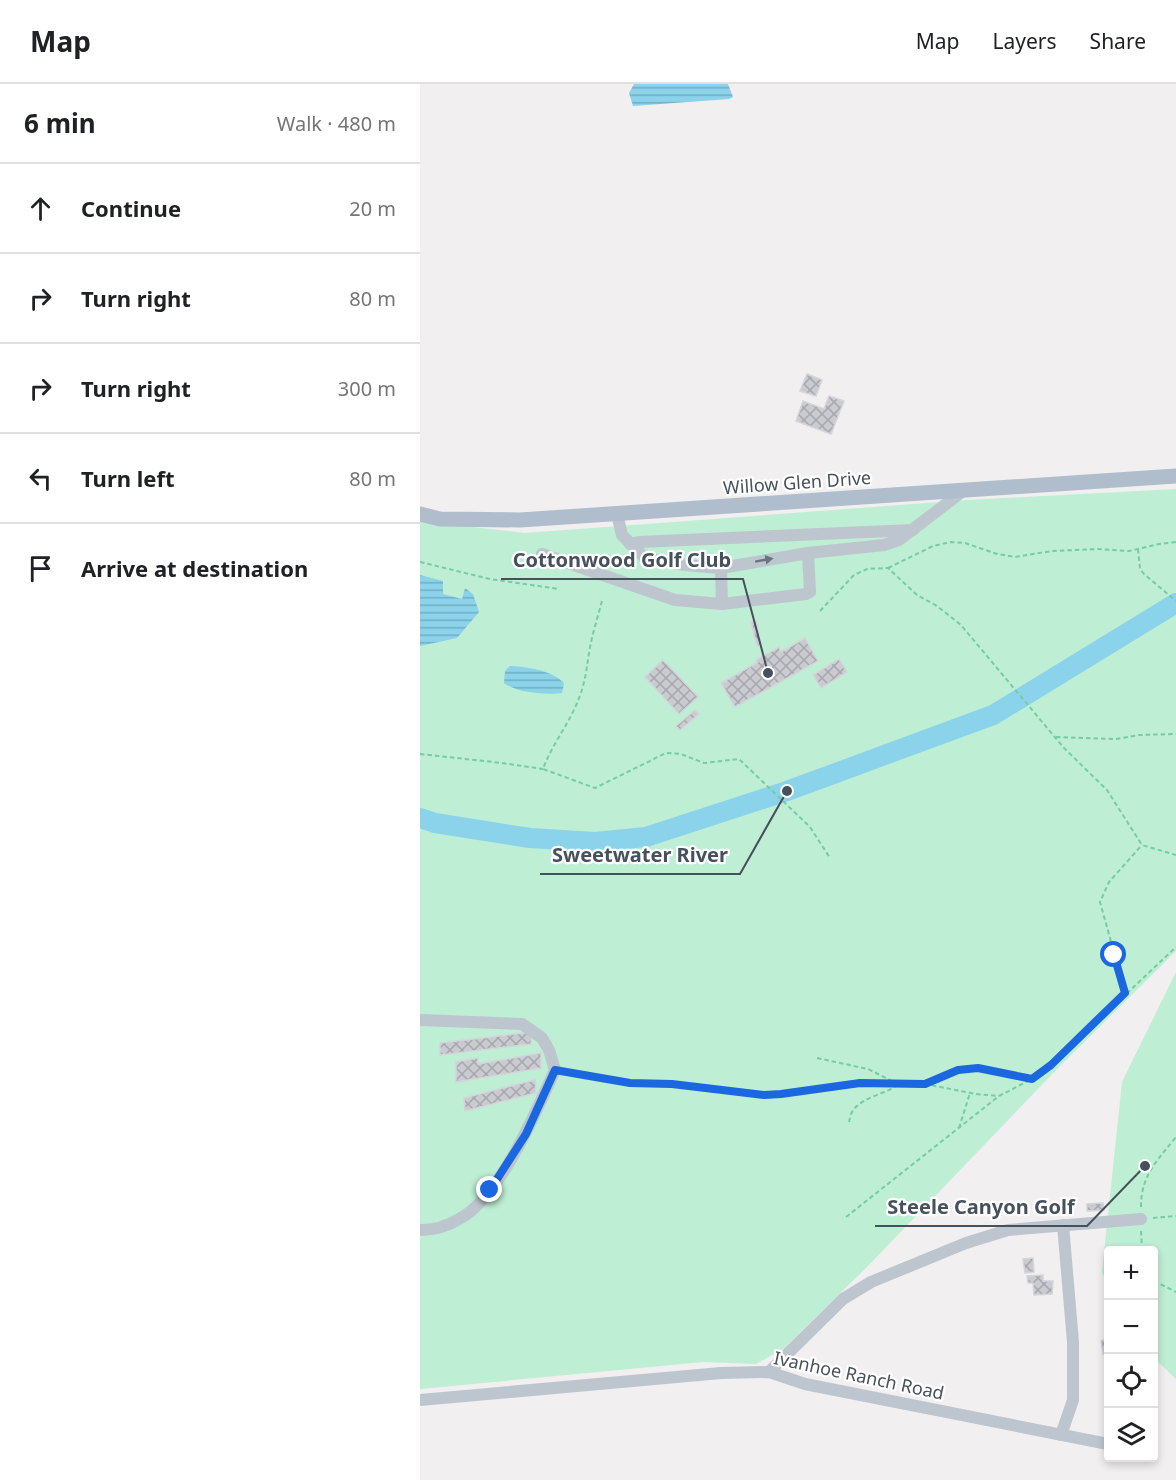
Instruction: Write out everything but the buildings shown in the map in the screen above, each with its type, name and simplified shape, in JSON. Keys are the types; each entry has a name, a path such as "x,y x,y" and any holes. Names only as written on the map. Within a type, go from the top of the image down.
{"main road":[{"name":"Willow Glen Drive","path":"420,514 440,519 520,520 1176,476"}],"street":[{"path":"617,514 622,535 645,558 684,565 721,568 808,553 884,545 899,540 963,491"},
{"path":"630,544 913,530"},
{"path":"542,554 675,600 722,604 810,592 808,553"},
{"path":"721,568 722,604"},
{"path":"420,1020 522,1024 542,1038 549,1050 555,1070 526,1134 483,1199 460,1219 433,1229 420,1230"},
{"path":"769,1372 843,1299 871,1282 966,1243 1008,1230 1141,1219"},
{"path":"1061,1435 1073,1400 1073,1342 1063,1225"},
{"name":"Ivanhoe Ranch Road","path":"420,1400 720,1373 769,1372 805,1384 1104,1443"}],"path":[{"path":"819,611 854,575 867,569 888,568 933,546 951,542 965,543 997,554 1016,557 1052,551 1098,549 1129,551 1176,542"},
{"path":"1138,549 1140,569 1176,601"},
{"path":"420,562 490,579 559,589"},
{"path":"888,568 917,595 961,625 1064,748 1107,790 1142,845 1176,855"},
{"path":"543,769 567,726 579,698 586,677 602,601"},
{"path":"1056,737 1116,739 1139,735 1176,734"},
{"path":"420,754 543,769 595,788 666,753 681,754 704,763 739,759 810,827 830,858"},
{"path":"1125,993 1100,902 1109,882 1142,845"},
{"path":"846,1217 999,1096 1032,1079 1051,1065 1176,947"},
{"path":"817,1058 868,1069 898,1084"},
{"path":"925,1084 958,1070 978,1068 1032,1079"},
{"path":"555,1070 630,1083 672,1084 764,1095 860,1083 925,1084 999,1096"},
{"path":"849,1122 854,1109 898,1084"},
{"path":"959,1128 970,1093"},
{"path":"1142,1246 1141,1197 1144,1181 1176,1137"},
{"path":"1141,1219 1176,1216"},
{"path":"1158,1283 1176,1292"}],"green space":[{"path":"1176,489 1176,951 1059,1067 866,1268 783,1349 756,1364 703,1362 420,1389 420,521 525,533 967,500"},
{"path":"1176,972 1176,1379 1158,1362 1158,1246 1105,1246 1122,1082"},
{"path":"1104,1253 1104,1276 1102,1272"}],"water":[{"path":"634,84 728,84 733,97 633,106 629,93"},
{"path":"420,575 443,581 443,594 462,599 465,588 473,594 479,612 457,638 420,646"},
{"path":"510,666 532,668 553,675 564,683 562,693 532,692 516,689 504,683 505,671"}],"waterway":[{"path":"420,818 435,823 530,838 595,842 646,837 787,791 993,715 1176,603"}],"place":[{"name":"Cottonwood Golf Club","path":"768,673"},
{"name":"Sweetwater River","path":"787,791"},
{"name":"Steele Canyon Golf","path":"1145,1166"}],"route":[{"path":"490,1190 526,1134 555,1070 630,1083 672,1084 764,1095 860,1083 925,1084 958,1070 978,1068 1032,1079 1051,1065 1125,993 1114,955"}]}
